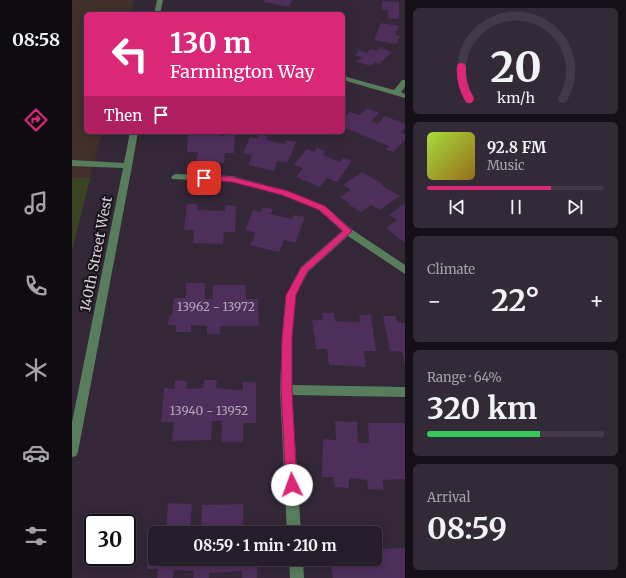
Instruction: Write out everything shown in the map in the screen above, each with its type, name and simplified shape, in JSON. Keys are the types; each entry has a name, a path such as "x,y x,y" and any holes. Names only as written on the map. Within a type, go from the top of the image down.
{"street":[{"path":"157,12 160,0"},
{"path":"345,79 405,96"},
{"path":"396,93 405,82"},
{"name":"140th Street West","path":"72,452 134,134"},
{"path":"72,163 128,166"},
{"path":"175,178 232,179 285,193 322,208 348,231 405,270"},
{"path":"294,526 286,390 287,338 291,295 304,270 348,231"},
{"path":"286,390 405,392"},
{"path":"296,566 297,578"}],"shaded area":[{"path":"72,0 134,0 131,12 84,12 84,134 101,134 90,178 72,178"}],"green space":[{"path":"72,178 90,178 72,251"}],"building":[{"path":"265,0 292,0 289,6 285,6 263,2"},
{"path":"382,1 399,2 399,19 388,18 388,10 382,10"},
{"path":"381,23 399,26 395,35 400,36 396,44 374,40"},
{"path":"380,48 392,52 379,64 375,62 371,66 357,62 362,57 355,55 360,50 367,53 370,49 377,51"},
{"path":"367,108 379,113 371,121 378,124 385,116 405,124 405,128 401,132 405,134 405,140 393,152 385,149 389,146 345,128 345,117 350,112 360,115"},
{"path":"210,134 224,136 224,134 235,134 234,153 225,153 224,163 196,162 198,152 187,152 188,135"},
{"path":"258,134 268,136 266,140 285,144 286,140 296,142 287,163 277,161 274,171 248,165 252,155 243,153 250,137 257,138"},
{"path":"317,148 325,151 323,155 340,162 343,158 352,161 337,182 327,178 320,187 296,177 303,168 294,165 307,149 314,152"},
{"path":"362,172 400,196 380,210 371,205 361,212 348,204 349,203 340,197 351,190 343,185"},
{"path":"405,203 405,243 386,228 397,220 389,215"},
{"path":"187,204 197,204 197,210 225,211 225,205 236,206 235,232 224,232 223,244 193,243 194,230 184,230"},
{"path":"263,207 273,209 271,214 292,219 294,215 305,217 295,243 284,240 279,252 250,245 256,233 245,230 253,210 261,212"},
{"path":"186,283 205,283 205,299 213,299 213,285 245,285 246,299 258,299 259,326 220,326 220,334 207,334 207,326 191,325 191,332 176,332 176,325 168,325 169,315 172,315 174,298 186,298"},
{"path":"322,313 334,313 335,321 360,322 359,315 371,315 376,351 364,351 366,367 329,365 327,349 316,349 312,320 323,320"},
{"path":"383,316 396,316 397,322 405,323 405,366 402,352 390,351"},
{"path":"175,380 187,381 186,389 203,388 204,380 217,380 216,388 243,390 243,382 256,382 256,423 243,423 243,442 221,442 222,421 212,421 211,440 172,441 174,422 161,422 164,388 174,389"},
{"path":"335,421 357,422 358,443 369,443 368,423 405,423 405,479 383,480 384,490 368,489 367,480 349,478 349,488 335,487 334,477 322,477 323,439 336,440"},
{"path":"168,503 192,504 190,526 166,526"},
{"path":"243,504 243,526 201,526 202,505"},
{"path":"405,548 405,578 333,578 331,566 382,566 382,549"},
{"path":"148,558 148,566 258,566 257,578 242,578 242,571 209,573 209,578 193,578 194,571 174,570 173,578 157,578 158,569 147,569"}],"route":[{"path":"204,178 232,179 285,193 322,208 348,231 304,270 291,295 287,338 286,390 292,485"}]}
